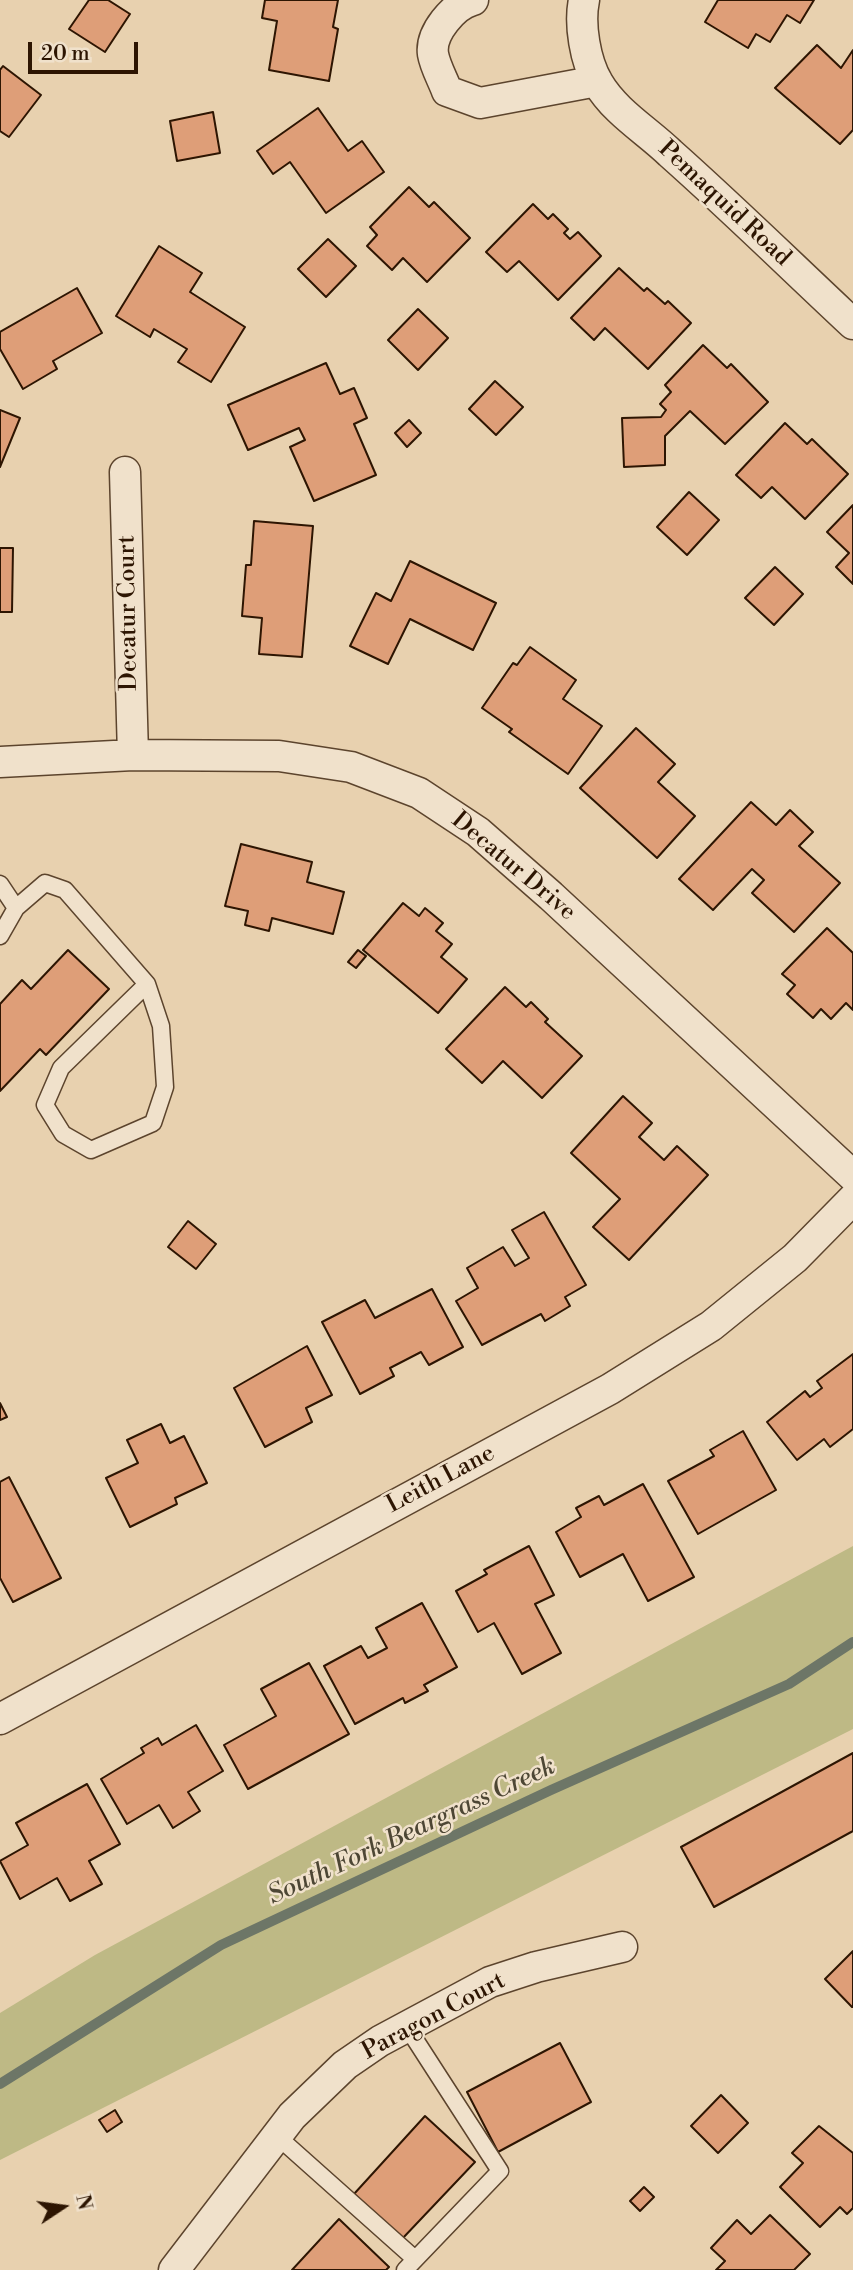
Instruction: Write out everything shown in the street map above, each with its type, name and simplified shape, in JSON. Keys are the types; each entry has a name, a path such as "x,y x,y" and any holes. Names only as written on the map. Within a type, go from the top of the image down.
{"street":[{"path":"474,0 464,2 442,24 433,52 447,91 480,103 597,81"},
{"name":"Pemaquid Road","path":"584,0 581,14 587,52 597,81 615,105 670,152 853,324"},
{"name":"Decatur Court","path":"125,472 133,755"},
{"name":"Decatur Drive","path":"0,762 133,755 279,756 351,767 418,793 478,832 551,896 853,1177"},
{"name":"Leith Lane","path":"0,1719 610,1389 711,1326 795,1258 853,1199"},
{"name":"Paragon Court","path":"174,2270 277,2136 314,2092 345,2065 407,2026 490,1982 536,1967 622,1947"}],"lane":[{"path":"0,936 16,908 45,883 65,890 147,984 161,1026 165,1087 153,1124 91,1150 63,1134 45,1105 61,1068 147,984"},
{"path":"0,884 16,908"},
{"path":"277,2136 410,2265 500,2171 407,2026"}],"shaded area":[{"path":"853,1546 853,1729 0,2160 0,2013 95,1955"}],"building":[{"path":"89,0 108,0 130,14 105,52 69,29"},
{"path":"265,0 338,0 333,27 338,29 329,81 269,70 277,21 262,18"},
{"path":"718,0 814,0 800,23 787,15 770,42 756,34 748,48 705,22"},
{"path":"817,45 841,68 853,50 853,130 840,144 775,88"},
{"path":"3,66 41,95 9,137 0,131 0,70"},
{"path":"318,108 348,151 362,141 384,172 326,213 290,162 273,174 257,151"},
{"path":"213,112 220,153 177,161 170,121"},
{"path":"409,187 429,207 434,202 470,238 427,282 403,258 392,270 367,246 377,235 370,227"},
{"path":"533,204 548,219 553,214 568,229 564,233 570,239 578,232 601,256 558,300 519,261 507,272 486,252"},
{"path":"328,239 356,266 326,297 298,269"},
{"path":"159,246 202,273 190,292 245,327 211,382 178,362 187,349 154,329 150,337 116,316"},
{"path":"619,268 644,291 647,288 665,304 668,301 691,323 648,369 605,328 594,340 571,318"},
{"path":"77,288 102,333 53,361 57,369 23,389 0,349 0,332"},
{"path":"418,309 448,338 418,370 388,340"},
{"path":"703,345 727,368 731,364 768,402 725,444 690,411 665,436 665,465 624,467 622,418 661,417 666,410 660,404 671,392 665,385"},
{"path":"326,363 340,394 354,388 367,418 354,424 376,475 314,501 290,447 305,440 299,428 248,450 228,405"},
{"path":"495,381 523,407 496,435 469,409"},
{"path":"0,410 20,418 0,467"},
{"path":"409,420 421,433 407,447 395,433"},
{"path":"785,423 807,444 812,439 848,474 805,519 772,487 761,498 736,475"},
{"path":"689,492 719,520 687,555 657,527"},
{"path":"853,505 853,584 836,567 849,553 827,532"},
{"path":"254,521 313,526 302,657 259,654 262,618 242,616 246,565 251,565"},
{"path":"0,548 13,548 12,612 0,612"},
{"path":"410,561 496,603 473,650 410,619 388,664 350,646 376,593 391,601"},
{"path":"775,567 803,594 774,625 745,598"},
{"path":"530,647 576,680 563,699 602,726 568,774 509,732 512,729 482,708 513,663 517,665"},
{"path":"636,728 675,764 658,782 695,816 657,858 580,788"},
{"path":"751,802 776,825 790,810 813,832 799,846 840,883 794,932 752,893 764,880 752,869 713,910 679,879"},
{"path":"241,844 312,862 307,882 344,892 333,934 272,918 269,931 245,925 248,911 225,906"},
{"path":"403,903 419,916 425,908 443,923 436,931 452,944 441,957 467,979 438,1013 363,950"},
{"path":"827,928 853,953 853,1010 846,1003 831,1019 821,1009 813,1018 787,994 795,985 782,974"},
{"path":"68,950 109,989 46,1055 40,1049 0,1091 0,1004 22,980 31,989"},
{"path":"358,950 366,956 356,968 348,962"},
{"path":"505,987 526,1007 531,1002 548,1019 545,1022 582,1056 542,1098 503,1061 482,1083 446,1049"},
{"path":"623,1096 652,1123 639,1137 664,1160 677,1146 708,1175 629,1260 593,1227 620,1199 571,1153"},
{"path":"544,1212 586,1285 565,1297 570,1306 545,1321 541,1314 482,1345 456,1301 478,1288 467,1268 503,1247 515,1266 529,1258 512,1230"},
{"path":"188,1221 216,1244 196,1269 168,1247"},
{"path":"432,1289 463,1347 429,1365 421,1352 390,1368 394,1376 360,1394 322,1322 365,1300 375,1318"},
{"path":"307,1346 332,1395 306,1408 312,1422 265,1447 234,1388"},
{"path":"853,1354 853,1429 830,1447 824,1439 797,1460 767,1422 805,1391 810,1397 822,1388 817,1381"},
{"path":"0,1403 7,1417 0,1420"},
{"path":"161,1424 170,1443 184,1436 207,1483 175,1498 177,1504 130,1527 106,1478 138,1463 127,1440"},
{"path":"743,1431 776,1490 698,1534 668,1481 714,1456 710,1450"},
{"path":"9,1477 61,1578 13,1602 0,1578 0,1482"},
{"path":"643,1484 694,1577 648,1601 623,1554 580,1577 556,1532 581,1517 576,1508 599,1496 604,1505"},
{"path":"529,1546 554,1595 535,1604 561,1653 522,1674 494,1623 478,1632 456,1591 487,1574 484,1570"},
{"path":"422,1603 457,1667 424,1685 428,1691 405,1703 403,1698 355,1724 324,1666 361,1646 368,1658 387,1648 376,1628"},
{"path":"309,1663 349,1734 248,1789 224,1745 276,1716 261,1689"},
{"path":"196,1725 223,1771 188,1792 200,1811 173,1828 159,1805 127,1824 101,1779 144,1753 141,1748 158,1738 162,1745"},
{"path":"853,1753 853,1831 714,1907 681,1847"},
{"path":"87,1784 120,1844 89,1861 102,1884 70,1901 57,1878 20,1899 0,1861 28,1845 16,1823"},
{"path":"853,1951 853,2007 852,2007 825,1979"},
{"path":"560,2043 591,2102 498,2152 467,2092"},
{"path":"721,2095 748,2123 718,2153 691,2126"},
{"path":"115,2110 122,2122 107,2132 99,2120"},
{"path":"425,2116 475,2162 402,2239 354,2194"},
{"path":"819,2126 853,2153 853,2208 847,2214 840,2207 820,2227 780,2187 803,2163 792,2153"},
{"path":"644,2187 654,2197 640,2211 630,2201"},
{"path":"770,2215 810,2254 794,2270 716,2270 725,2261 711,2248 737,2220 751,2234"},
{"path":"339,2219 389,2267 386,2270 292,2270"}],"waterway":[{"name":"South Fork Beargrass Creek","path":"0,2084 221,1945 551,1790 789,1684 853,1642"}]}
